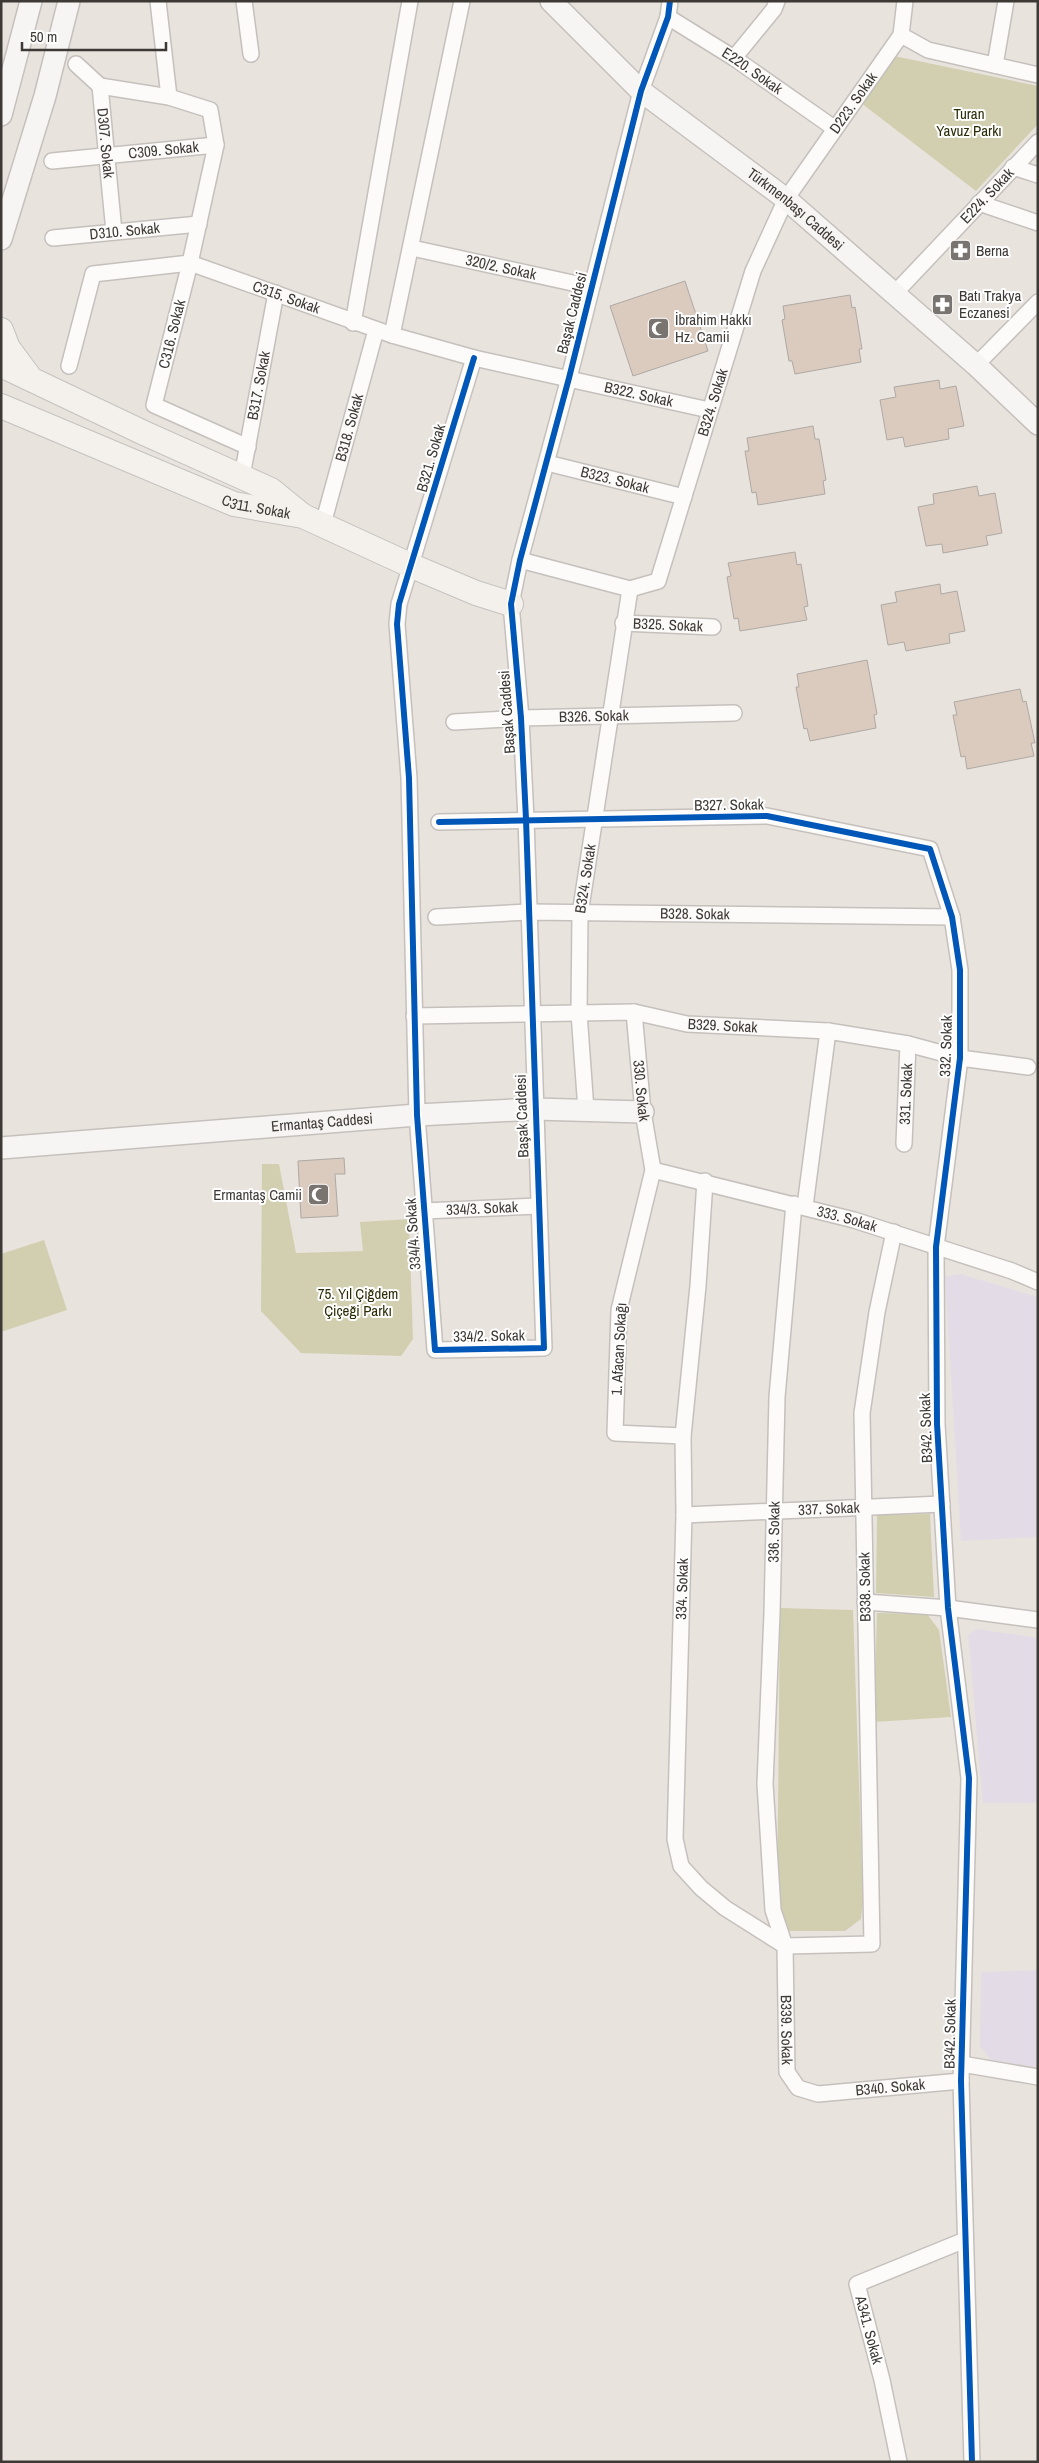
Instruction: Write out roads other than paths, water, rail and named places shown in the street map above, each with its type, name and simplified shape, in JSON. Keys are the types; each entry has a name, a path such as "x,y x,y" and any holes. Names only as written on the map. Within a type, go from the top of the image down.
{"main road":[{"path":"1,115 31,1"},
{"path":"1,239 45,96 69,1"},
{"name":"Türkmenbaşı Caddesi","path":"551,1 641,91 786,198 976,365 1038,424"},
{"path":"1,330 8,348 31,379"},
{"path":"1,365 144,433 271,490 313,520"},
{"name":"C311. Sokak","path":"7,412 234,504 313,520 412,566 476,593 511,604"},
{"name":"Ermantaş Caddesi","path":"1,1148 417,1115 535,1109 644,1112"}],"street":[{"path":"158,1 169,98"},
{"path":"244,1 251,54"},
{"path":"353,323 410,1"},
{"path":"392,335 412,248 462,1"},
{"name":"Başak Caddesi","path":"544,1348 531,1012 526,819 521,718 511,604 520,560 569,378 641,91 668,17 670,1"},
{"path":"734,58 774,9 777,1"},
{"name":"D223. Sokak","path":"786,198 901,35 905,1"},
{"path":"996,65 1006,1"},
{"name":"E220. Sokak","path":"668,17 734,58 834,128"},
{"path":"901,35 928,50 1038,75"},
{"name":"D307. Sokak","path":"76,64 100,86 114,232"},
{"path":"100,86 169,98 210,110 216,145"},
{"name":"E224. Sokak","path":"895,293 1038,142"},
{"name":"C309. Sokak","path":"52,161 216,145"},
{"name":"C316. Sokak","path":"216,145 190,263 154,405 248,447"},
{"path":"1013,167 1038,175"},
{"name":"B324. Sokak","path":"586,1110 579,1013 580,914 611,716 623,623 630,589 658,581 753,270 786,198"},
{"path":"979,204 1038,223"},
{"name":"D310. Sokak","path":"53,238 198,224"},
{"name":"320/2. Sokak","path":"412,248 591,287"},
{"name":"C315. Sokak","path":"69,366 93,274 190,263 276,293 353,323 392,335 474,358 569,378"},
{"name":"B317. Sokak","path":"242,476 276,293"},
{"path":"976,365 1038,302"},
{"name":"B318. Sokak","path":"313,520 376,330"},
{"name":"B321. Sokak","path":"414,1016 409,778 397,624 399,604 474,358"},
{"name":"B322. Sokak","path":"569,378 709,410"},
{"name":"B323. Sokak","path":"547,463 684,497"},
{"path":"520,560 630,589"},
{"name":"B325. Sokak","path":"623,623 713,627"},
{"name":"B326. Sokak","path":"454,722 521,718 734,713"},
{"name":"B327. Sokak","path":"439,822 767,816 930,849"},
{"name":"332. Sokak","path":"930,849 952,917 960,970 960,1058 936,1247"},
{"name":"B328. Sokak","path":"436,918 528,912 952,917"},
{"name":"B329. Sokak","path":"414,1016 531,1012 634,1012 687,1024 828,1031 908,1044 960,1058 1028,1067"},
{"name":"330. Sokak","path":"634,1012 644,1112 653,1170"},
{"name":"334/4. Sokak","path":"414,1016 417,1115 435,1350"},
{"name":"336. Sokak","path":"770,1861 765,1784 775,1510 777,1396 800,1205 828,1031"},
{"name":"331. Sokak","path":"904,1144 908,1044"},
{"name":"333. Sokak","path":"653,1170 800,1205 894,1232 1012,1271 1038,1282"},
{"name":"1. Afacan Sokağı","path":"653,1170 619,1310 615,1433 683,1436"},
{"name":"334. Sokak","path":"705,1181 698,1286 683,1436 684,1516 675,1839 681,1866 701,1888 725,1908 785,1946"},
{"name":"334/3. Sokak","path":"424,1211 538,1206"},
{"name":"B338. Sokak","path":"785,1946 872,1944 862,1412 877,1312 894,1232"},
{"name":"B342. Sokak","path":"936,1247 938,1424 948,1608 969,1778 962,2081 972,2462"},
{"name":"334/2. Sokak","path":"435,1350 544,1348"},
{"name":"337. Sokak","path":"684,1516 775,1510 942,1504"},
{"path":"865,1602 948,1608 1038,1620"},
{"name":"B339. Sokak","path":"770,1861 773,1910 785,1946 787,2072 798,2088 818,2094"},
{"path":"962,2064 1038,2077"},
{"name":"B340. Sokak","path":"818,2094 962,2081"},
{"name":"A341. Sokak","path":"899,2462 882,2380 857,2284 965,2240"}],"place":[{"name":"Berna","path":"960,251"},
{"name":"Batı Trakya Eczanesi","path":"943,305"},
{"name":"İbrahim Hakkı Hz. Camii","path":"659,329"},
{"name":"Ermantaş Camii","path":"318,1195"}],"park label":[{"name":"Turan Yavuz Parkı","path":"969,122"},
{"name":"75. Yıl Çiğdem Çiçeği Parkı","path":"358,1302"}]}
